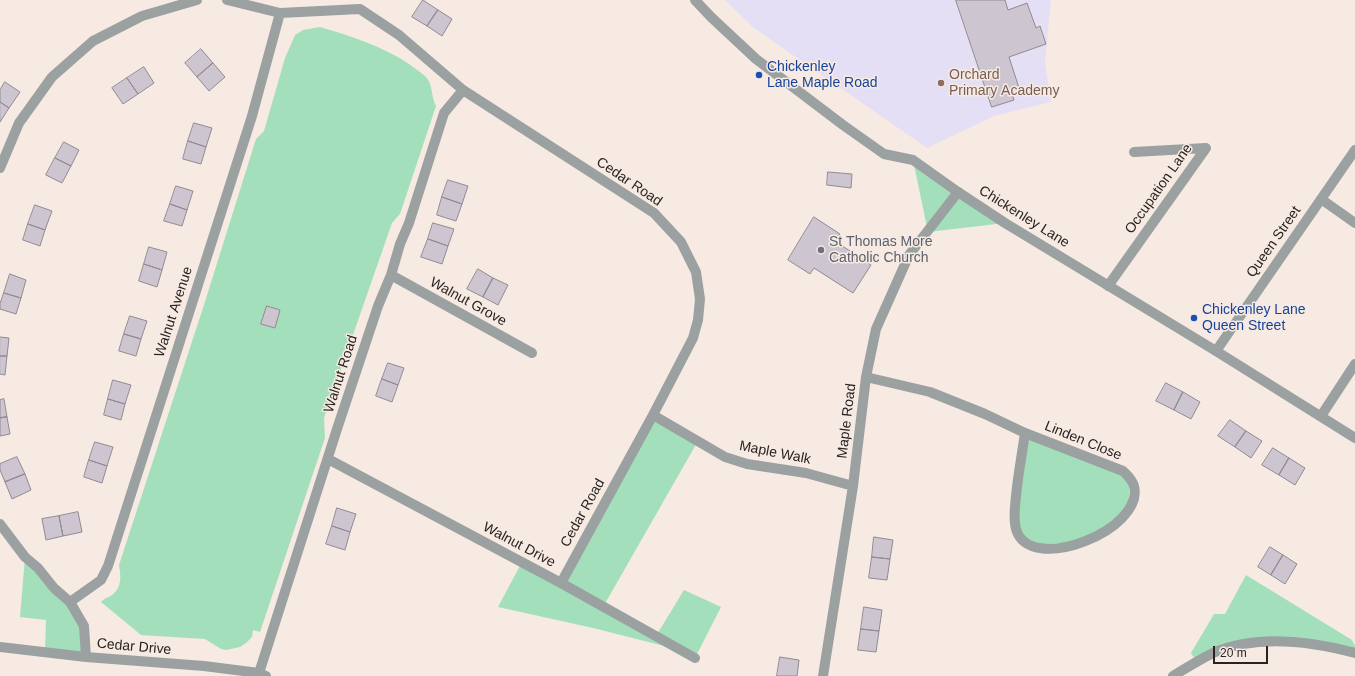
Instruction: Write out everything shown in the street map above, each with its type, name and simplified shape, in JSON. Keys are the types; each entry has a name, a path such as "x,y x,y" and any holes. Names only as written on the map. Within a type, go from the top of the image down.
{"street":[{"path":"0,168 19,123 52,77 93,41 142,16 197,0"},
{"name":"Cedar Road","path":"226,0 280,13 360,4 463,90 654,213 681,242 696,272 700,299 698,320 692,338 653,415 561,583"},
{"name":"Chickenley Lane","path":"695,0 711,17 756,58 843,125 884,154 913,160 958,192 1355,438"},
{"name":"Walnut Avenue","path":"70,602 101,580 108,566 252,116 280,13"},
{"name":"Walnut Road","path":"262,675 328,459 378,306 391,275 400,244 412,216 444,113 463,90"},
{"name":"Occupation Lane","path":"1108,286 1206,148 1134,152"},
{"name":"Queen Street","path":"1216,351 1355,150"},
{"name":"Maple Road","path":"823,676 853,486 866,377 876,329 909,255 958,192"},
{"path":"1321,198 1355,223"},
{"name":"Walnut Grove","path":"391,275 532,353"},
{"path":"1321,416 1355,364"},
{"name":"Linden Close","path":"866,377 930,392 985,414 1025,433 1123,472 1130,478 1134,485 1132,502 1128,510 1111,527 1082,543 1064,548 1044,548 1033,546 1022,540 1016,530 1014,514 1025,433"},
{"name":"Maple Walk","path":"653,415 725,457 747,464 806,473 853,486"},
{"name":"Walnut Drive","path":"328,459 561,583 696,658"},
{"path":"0,524 25,557 38,568 54,588 70,602 84,626 86,657"},
{"path":"1173,676 1213,653 1257,642 1305,642 1355,653"},
{"name":"Cedar Drive","path":"0,647 86,657 204,666 262,675"}],"shaded area":[{"name":"Orchard Primary Academy","path":"725,0 1051,0 1045,63 1051,102 994,116 927,148 754,28"}],"green space":[{"path":"320,27 355,38 377,47 409,64 422,73 428,80 436,106 400,214 392,223 324,418 325,438 260,632 253,630 252,637 246,643 240,647 226,650 221,649 205,639 141,635 101,602 118,589 120,578 119,565 203,308 256,139 264,131 285,58 295,35 303,30"},
{"path":"913,160 1005,223 928,232"},
{"path":"653,415 698,441 603,607 656,636 684,590 721,607 695,658 680,650 593,628 498,607 522,562 560,583"},
{"path":"1025,433 1130,478 1128,510 1082,543 1028,544 1014,514"},
{"path":"25,557 38,568 84,626 86,657 45,651 46,620 20,617"},
{"path":"1246,575 1352,640 1355,646 1355,653 1257,642 1197,662 1191,653 1214,614 1225,614"}],"building":[{"path":"423,0 438,10 427,26 412,17"},
{"path":"956,0 1005,0 1008,10 1027,3 1036,28 1040,26 1046,44 1009,57 1019,88 1011,91 1014,100 992,107"},
{"path":"438,10 452,19 442,36 427,26"},
{"path":"201,49 213,63 197,77 185,63"},
{"path":"213,63 225,77 209,91 197,77"},
{"path":"144,67 154,83 138,94 127,78"},
{"path":"127,78 138,94 123,104 112,88"},
{"path":"5,82 20,92 9,108 0,102 0,90"},
{"path":"0,102 9,108 0,122"},
{"path":"194,123 212,128 206,147 188,141"},
{"path":"188,141 206,147 201,164 183,159"},
{"path":"64,142 79,150 71,166 55,158"},
{"path":"55,158 71,166 62,183 46,175"},
{"path":"828,172 852,174 851,188 827,185"},
{"path":"448,180 468,186 462,204 442,197"},
{"path":"176,186 193,191 187,210 170,204"},
{"path":"442,197 462,204 456,221 437,215"},
{"path":"170,204 187,210 182,226 164,221"},
{"path":"35,205 52,211 45,230 28,224"},
{"name":"St Thomas More Catholic Church","path":"814,217 840,234 835,241 871,265 853,293 814,268 810,274 788,260"},
{"path":"433,223 454,229 448,246 428,239"},
{"path":"28,224 45,230 40,246 23,240"},
{"path":"428,239 448,246 442,264 421,257"},
{"path":"149,247 167,252 162,270 144,264"},
{"path":"144,264 162,270 157,287 139,281"},
{"path":"478,269 493,278 483,297 467,289"},
{"path":"10,274 26,280 21,298 4,293"},
{"path":"493,278 508,285 498,305 483,297"},
{"path":"4,293 21,298 16,314 0,309 0,304"},
{"path":"267,306 280,310 275,328 261,324"},
{"path":"130,316 147,321 141,339 124,334"},
{"path":"124,334 141,339 136,356 119,351"},
{"path":"0,337 9,338 7,356 0,356"},
{"path":"0,356 7,356 5,375 0,374"},
{"path":"388,363 404,368 398,385 382,379"},
{"path":"382,379 398,385 392,402 376,396"},
{"path":"113,380 131,385 125,404 108,399"},
{"path":"1166,383 1183,392 1174,410 1156,401"},
{"path":"1183,392 1200,402 1191,419 1174,410"},
{"path":"4,399 7,417 0,418 0,400"},
{"path":"108,399 125,404 121,420 104,415"},
{"path":"7,417 10,434 0,436 0,418"},
{"path":"1230,420 1246,431 1235,447 1218,436"},
{"path":"1246,431 1262,441 1251,458 1235,447"},
{"path":"95,442 113,447 107,466 89,460"},
{"path":"1273,448 1289,458 1279,475 1262,465"},
{"path":"17,457 25,474 5,482 0,470 0,464"},
{"path":"1289,458 1305,468 1295,485 1279,475"},
{"path":"89,460 107,466 102,483 84,477"},
{"path":"25,474 31,490 12,499 5,482"},
{"path":"337,508 356,514 350,532 332,526"},
{"path":"78,512 82,532 63,536 59,516"},
{"path":"59,516 63,536 46,540 42,519"},
{"path":"332,526 350,532 345,550 326,544"},
{"path":"874,537 893,540 890,559 872,557"},
{"path":"1270,547 1283,555 1271,575 1258,567"},
{"path":"1283,555 1297,564 1285,584 1271,575"},
{"path":"872,557 890,559 887,580 869,578"},
{"path":"864,607 882,610 879,631 861,629"},
{"path":"861,629 879,631 876,652 858,650"},
{"path":"780,657 799,660 797,676 777,676"}],"place":[{"name":"Chickenley Lane Maple Road","path":"759,75"},
{"name":"Orchard Primary Academy","path":"941,83"},
{"name":"St Thomas More Catholic Church","path":"821,250"},
{"name":"Chickenley Lane Queen Street","path":"1194,318"}]}
